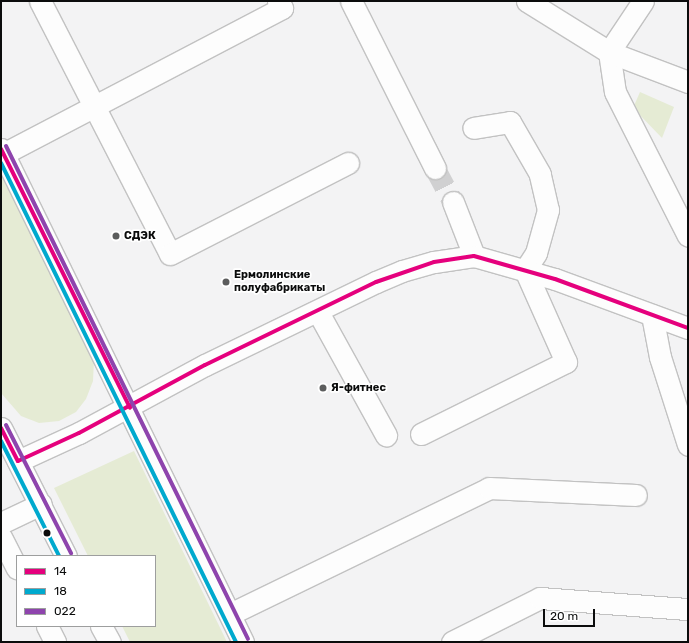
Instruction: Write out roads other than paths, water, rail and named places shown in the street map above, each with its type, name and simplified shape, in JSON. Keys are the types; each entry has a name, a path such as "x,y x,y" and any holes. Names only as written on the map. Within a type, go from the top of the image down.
{"street":[{"path":"40,1 170,254 348,163"},
{"path":"243,642 130,408 2,152 94,108 282,8 278,1"},
{"path":"351,1 435,168"},
{"path":"527,1 609,52 688,82"},
{"path":"643,1 609,52 616,92 688,236"},
{"path":"472,128 510,122 540,174 548,210 536,253 525,270"},
{"path":"453,202 474,256"},
{"path":"18,461 130,408 205,365 402,271 474,256 525,270 688,328"},
{"path":"421,434 566,362 525,270"},
{"path":"318,312 386,435"},
{"path":"652,315 660,356 688,445"},
{"path":"1,428 41,504 66,555"},
{"path":"230,614 489,488 636,495"},
{"path":"1,523 41,504"},
{"path":"1,537 16,566"},
{"path":"452,642 540,598 688,609"},
{"path":"48,627 55,642"},
{"path":"102,627 110,642"}],"tunnel":[{"path":"435,168 453,202"}],"place":[{"name":"СДЭК","path":"116,236"},
{"name":"Ермолинские полуфабрикаты","path":"226,282"},
{"name":"Я-фитнес","path":"323,388"}]}
